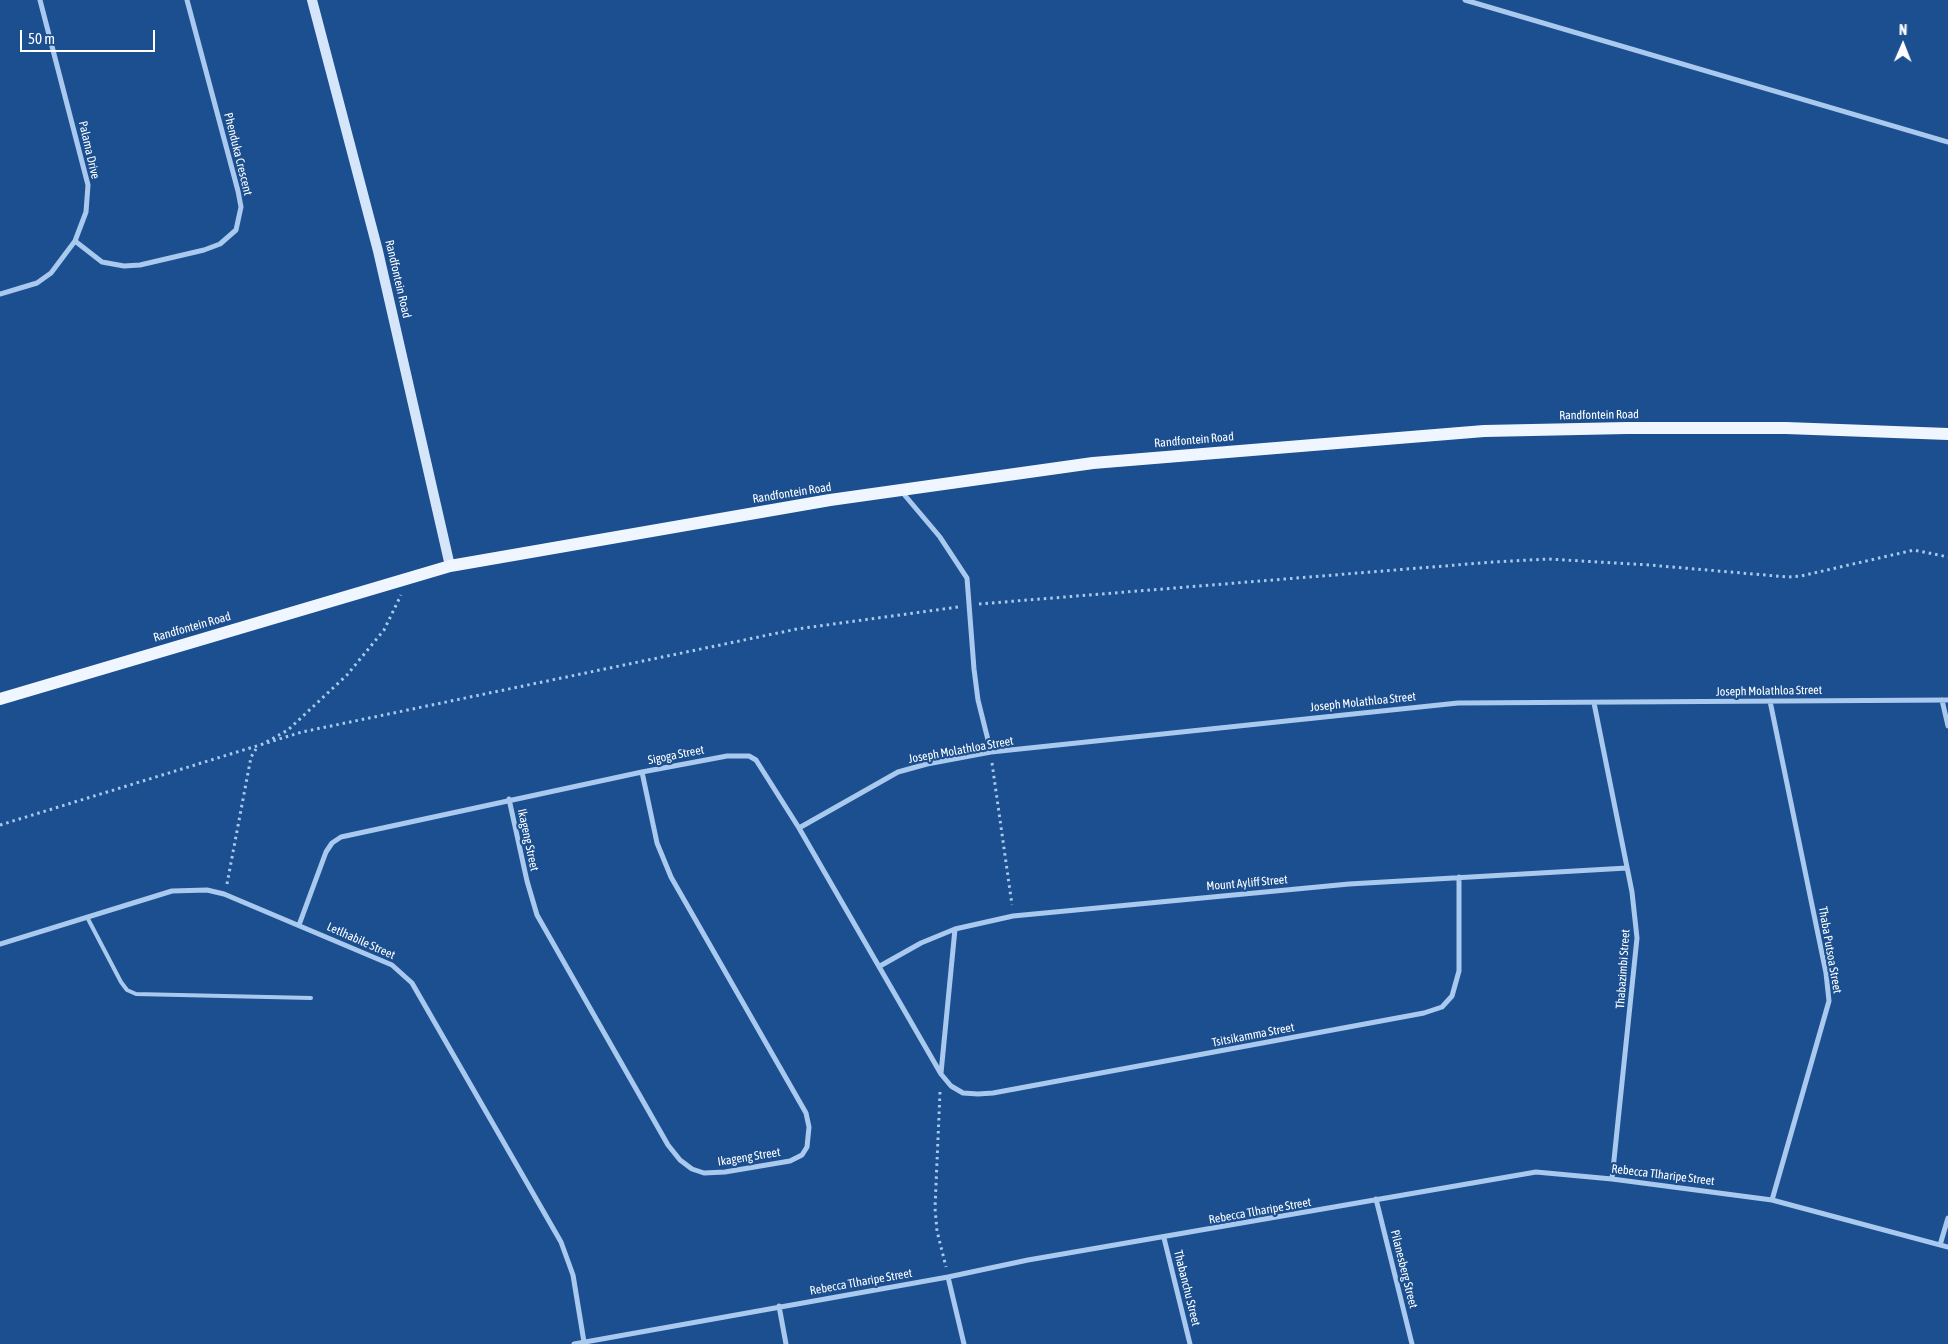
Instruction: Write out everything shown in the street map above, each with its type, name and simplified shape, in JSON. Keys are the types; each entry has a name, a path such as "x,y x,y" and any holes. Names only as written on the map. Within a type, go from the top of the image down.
{"main road":[{"name":"Randfontein Road","path":"0,699 450,566 900,490 1093,463 1484,431 1627,428 1786,428 1948,434"}],"street":[{"name":"Palama Drive","path":"0,294 37,283 51,273 76,241 86,212 88,185 40,0"},
{"name":"Phenduka Crescent","path":"76,241 102,262 124,266 140,265 204,250 220,244 236,230 240,207 238,191 187,0"},
{"name":"Randfontein Road","path":"312,0 378,251 450,566"},
{"path":"1465,0 1948,142"},
{"path":"900,490 940,537 967,578 975,676 991,752"},
{"path":"1945,700 1948,726"},
{"name":"Joseph Molathloa Street","path":"799,828 898,772 927,764 991,752 1458,703 1945,700"},
{"name":"Thaba Putsoa Street","path":"1770,701 1826,972 1829,1001 1772,1200"},
{"name":"Thabazimbi Street","path":"1594,703 1632,892 1637,938 1612,1179"},
{"name":"Sigoga Street","path":"299,924 326,852 332,843 341,837 509,799 642,772 727,756 749,756 756,760 799,828 942,1074"},
{"name":"Ikageng Street","path":"509,799 527,882 537,915 674,1152 692,1170 704,1173 726,1172 790,1161 802,1156 807,1148 809,1127 806,1113 671,877 657,843 642,772"},
{"name":"Mount Ayliff Street","path":"880,966 921,943 955,929 1013,916 1349,884 1627,868"},
{"name":"Tsitsikamma Street","path":"942,1074 951,1086 963,1093 993,1094 1424,1013 1442,1007 1452,996 1459,971 1459,877"},
{"name":"Letlhabile Street","path":"0,944 172,892 208,890 224,894 299,924 376,957 403,973 412,983 561,1242 573,1275 584,1342"},
{"path":"942,1074 955,929"},
{"name":"Rebecca Tlharipe Street","path":"574,1344 948,1277 1028,1260 1164,1238 1536,1172 1612,1179 1772,1200 1948,1247"},
{"name":"Pilanesberg Street","path":"1376,1199 1412,1344"},
{"path":"1940,1245 1948,1218"},
{"name":"Thabanchu Street","path":"1164,1238 1190,1344"},
{"path":"948,1277 964,1344"},
{"path":"779,1306 786,1344"}],"lane":[{"path":"87,917 121,982 127,990 136,994 311,998"}],"path":[{"path":"224,894 254,752 259,746 288,730 347,675 384,630 410,578"},
{"path":"991,752 1013,916"},
{"path":"942,1074 935,1208 936,1231 948,1277"}]}
